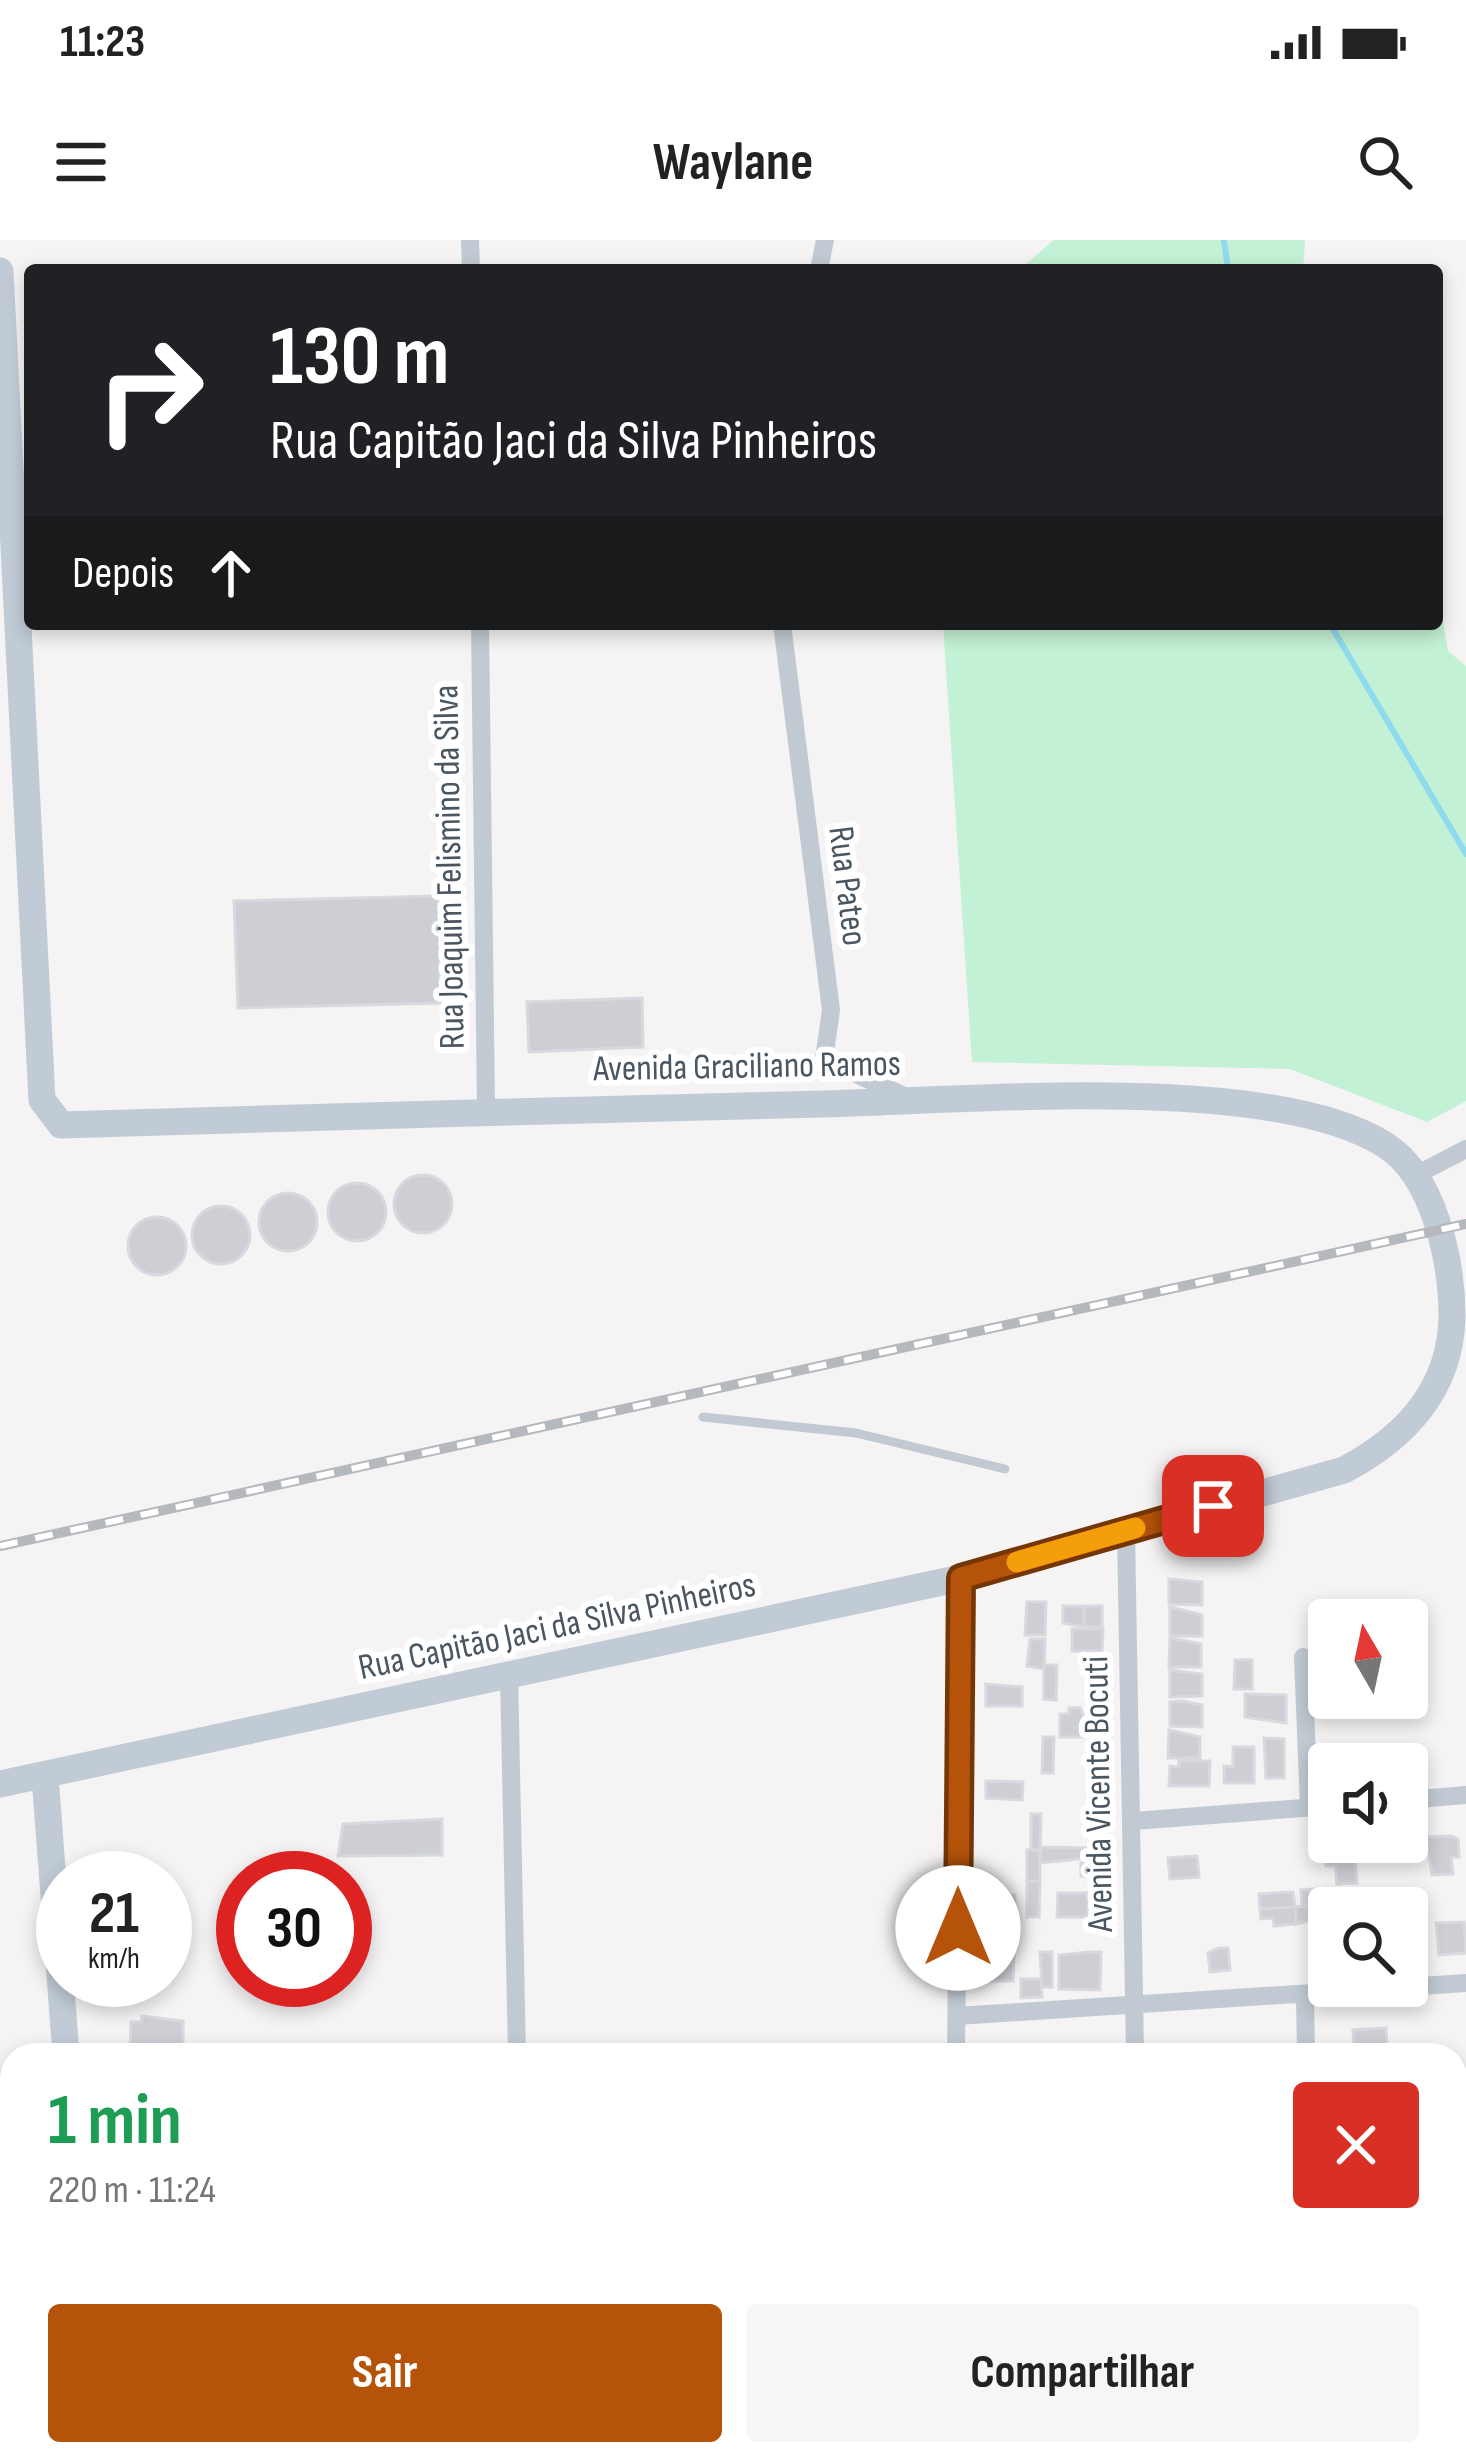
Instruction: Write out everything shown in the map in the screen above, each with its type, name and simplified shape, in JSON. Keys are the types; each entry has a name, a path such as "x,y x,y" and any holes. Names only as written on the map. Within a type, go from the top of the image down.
{"street":[{"path":"0,271 9,590"},
{"name":"Avenida Graciliano Ramos","path":"9,590 42,1100 61,1125 486,1108 1164,1098 1277,1111 1363,1133 1386,1145 1416,1175"},
{"name":"Rua Joaquim Felismino da Silva","path":"480,630 486,1108"},
{"name":"Rua Pateo","path":"783,630 831,1010 824,1059 911,1099"},
{"path":"1416,1175 1466,1149"},
{"name":"Rua Capitão Jaci da Silva Pinheiros","path":"0,1784 961,1578 1344,1470 1389,1444 1411,1422 1433,1392 1452,1324 1448,1282 1428,1196 1416,1175"},
{"name":"Avenida Vicente Bocuti","path":"1126,1531 1136,2043"},
{"path":"956,2043 961,1578"},
{"path":"1304,1657 1313,1743"},
{"path":"508,1674 518,2043"},
{"path":"45,1776 65,2043"},
{"path":"1428,1798 1466,1795"},
{"path":"1134,1821 1308,1808"},
{"path":"957,2016 1466,1983"},
{"path":"1305,1994 1306,2043"}],"lane":[{"path":"703,1417 856,1432 1005,1469"}],"green space":[{"path":"1054,240 1305,240 1303,264 1026,264"},
{"path":"1443,621 1448,651 1466,666 1466,1101 1427,1122 1290,1069 972,1062 943,630 1443,630"}],"building":[{"path":"438,896 441,1003 238,1008 234,901"},
{"path":"642,998 643,1047 529,1052 527,1002"},
{"path":"423,1175 443,1184 452,1204 443,1224 423,1233 403,1224 394,1204 403,1184"},
{"path":"357,1183 377,1192 386,1212 377,1232 357,1241 337,1232 328,1212 337,1192"},
{"path":"288,1193 308,1202 317,1222 308,1242 288,1251 268,1242 259,1222 268,1202"},
{"path":"221,1206 241,1215 250,1235 241,1255 221,1264 201,1255 192,1235 201,1215"},
{"path":"157,1217 177,1226 186,1246 177,1266 157,1275 137,1266 128,1246 137,1226"},
{"path":"1169,1579 1202,1582 1202,1605 1169,1604"},
{"path":"1027,1602 1046,1602 1045,1635 1025,1635"},
{"path":"1063,1606 1084,1606 1084,1627 1063,1623"},
{"path":"1084,1606 1102,1606 1102,1627 1084,1627"},
{"path":"1170,1607 1202,1615 1202,1636 1170,1636"},
{"path":"1072,1629 1103,1629 1102,1651 1072,1651"},
{"path":"1170,1638 1201,1644 1201,1667 1169,1667"},
{"path":"1030,1639 1045,1639 1044,1669 1027,1666"},
{"path":"1235,1660 1252,1660 1252,1689 1234,1689"},
{"path":"1044,1665 1057,1665 1056,1700 1044,1699"},
{"path":"1170,1670 1202,1674 1202,1696 1170,1697"},
{"path":"986,1684 1022,1687 1022,1706 986,1706"},
{"path":"1245,1694 1286,1695 1286,1723 1245,1717"},
{"path":"1170,1702 1202,1705 1202,1727 1170,1726"},
{"path":"1069,1708 1080,1708 1083,1714 1083,1737 1060,1737 1060,1714 1069,1714"},
{"path":"1169,1730 1200,1737 1200,1758 1168,1758"},
{"path":"1043,1737 1054,1737 1053,1773 1042,1773"},
{"path":"1264,1738 1284,1739 1284,1778 1266,1778"},
{"path":"1233,1747 1254,1747 1254,1783 1224,1783 1224,1766 1233,1767"},
{"path":"1179,1761 1210,1761 1209,1786 1169,1786 1170,1766 1179,1767"},
{"path":"986,1781 1023,1782 1022,1800 986,1798"},
{"path":"1031,1814 1041,1814 1040,1850 1031,1850"},
{"path":"442,1819 442,1855 339,1851 343,1824"},
{"path":"1428,1837 1458,1839 1459,1857 1451,1857 1453,1874 1432,1875"},
{"path":"1041,1847 1088,1848 1088,1858 1040,1863"},
{"path":"1027,1850 1040,1850 1040,1881 1027,1881"},
{"path":"1197,1856 1199,1877 1170,1879 1168,1858"},
{"path":"1081,1863 1099,1863 1099,1876 1081,1876"},
{"path":"1099,1863 1111,1863 1111,1882 1099,1882"},
{"path":"1355,1863 1357,1883 1337,1884 1335,1866 1326,1866"},
{"path":"1027,1881 1040,1881 1039,1917 1027,1917"},
{"path":"1308,1889 1308,1906 1302,1906 1301,1890"},
{"path":"1293,1892 1295,1907 1260,1909 1259,1894"},
{"path":"1058,1893 1088,1893 1088,1917 1057,1917"},
{"path":"985,1895 1015,1895 1015,1912 985,1911"},
{"path":"1308,1906 1308,1921 1296,1924 1295,1907"},
{"path":"1295,1907 1296,1924 1274,1926 1273,1918 1261,1919 1260,1909"},
{"path":"1464,1922 1466,1953 1439,1955 1436,1923"},
{"path":"985,1923 1012,1923 1012,1942 985,1942"},
{"path":"1228,1948 1230,1970 1210,1972 1208,1953"},
{"path":"1040,1952 1052,1952 1052,1987 1042,1987"},
{"path":"1101,1952 1100,1990 1059,1989 1059,1955"},
{"path":"989,1954 1014,1954 1013,1981 989,1981"},
{"path":"1021,1979 1041,1979 1042,1997 1021,1998"},
{"path":"142,2016 183,2021 183,2043 130,2043 131,2022 142,2022"},
{"path":"1386,2028 1387,2043 1354,2043 1353,2030"}],"waterway":[{"path":"1224,240 1227,264"},
{"path":"1334,630 1466,854"}],"railway":[{"path":"0,1546 1466,1224"}],"slow traffic":[{"path":"1017,1562 1135,1528"}],"route":[{"path":"958,1928 961,1578 1213,1506"}]}
